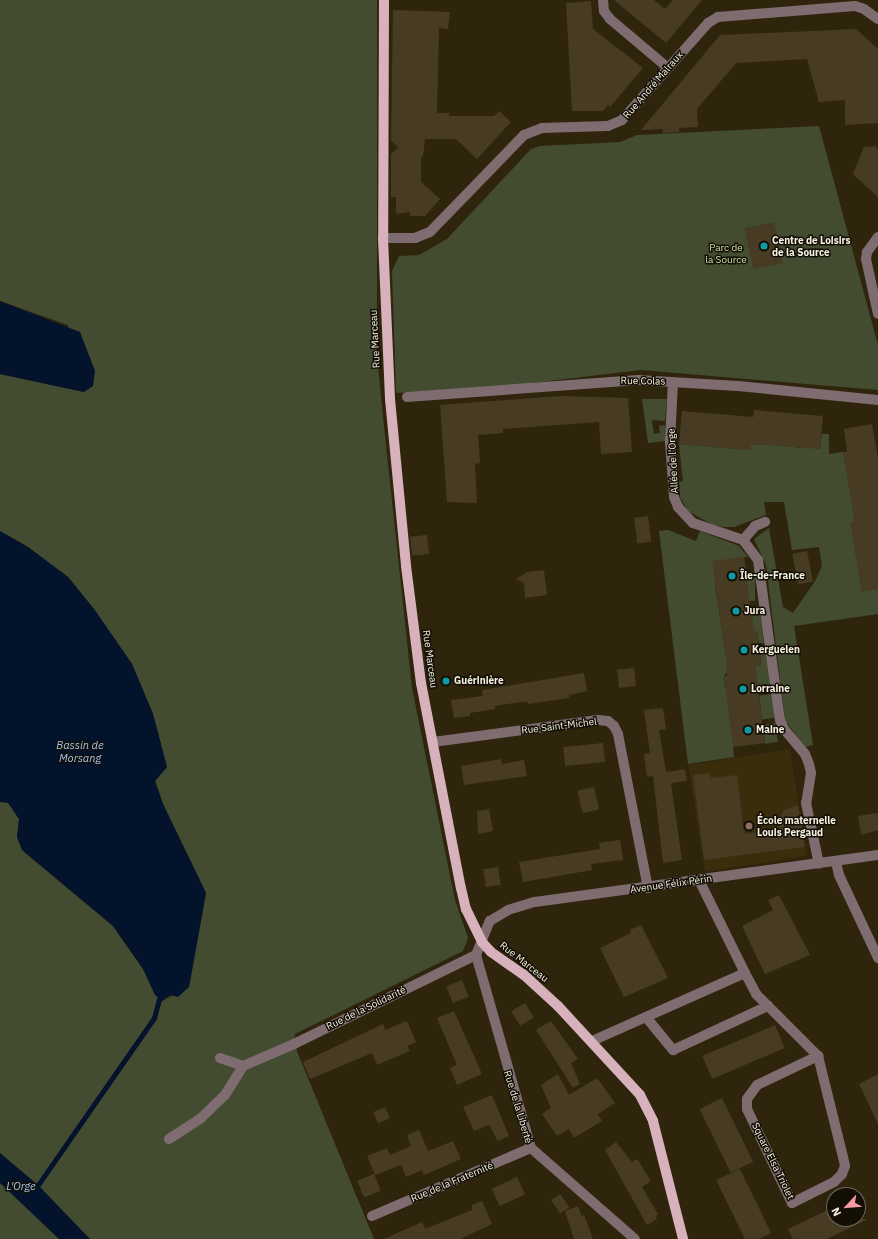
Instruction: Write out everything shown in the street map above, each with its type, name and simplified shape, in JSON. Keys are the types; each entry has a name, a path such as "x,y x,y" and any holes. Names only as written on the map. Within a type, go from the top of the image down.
{"main road":[{"name":"Rue Marceau","path":"384,0 383,238 390,398 402,522 421,683 466,909 482,942 501,960 523,974 543,992 621,1072 648,1108 660,1144 683,1239"}],"street":[{"path":"602,0 604,11 610,19 668,68"},
{"name":"Rue André Malraux","path":"383,238 415,238 430,232 524,135 542,128 608,126 619,122 708,23 718,17 855,6 864,9 878,19"},
{"path":"878,237 867,252 866,259 878,314"},
{"name":"Rue Colas","path":"407,397 638,380 878,400"},
{"name":"Allée de l'Orge","path":"674,382 670,442 674,497 678,507 693,523 743,540"},
{"path":"764,522 755,526 743,540 754,554 761,572 780,720 784,729 800,748 810,768 806,803 819,864"},
{"name":"Rue Saint-Michel","path":"433,742 598,720 608,721 614,726 618,734 648,888"},
{"name":"Avenue Félix Périn","path":"482,942 490,921 508,910 535,902 648,888 878,855"},
{"path":"836,862 838,875 878,958"},
{"path":"698,880 756,994 818,1056"},
{"path":"476,955 482,942"},
{"name":"Rue de la Solidarité","path":"243,1066 294,1044 476,955"},
{"name":"Rue de la Liberté","path":"476,955 531,1148 635,1239"},
{"path":"592,1041 745,973"},
{"path":"646,1017 673,1050 768,1006"},
{"name":"Square Elsa Triolet","path":"818,1056 845,1166 842,1174 834,1182 792,1203 747,1109 747,1099 757,1085 818,1056"},
{"path":"169,1139 201,1118 225,1095 243,1066 220,1058"},
{"name":"Rue de la Fraternité","path":"372,1216 531,1148"}],"shaded area":[{"name":"École maternelle Louis Pergaud","path":"790,749 807,856 705,872 688,765"}],"green space":[{"path":"0,0 377,0 377,355 383,417 412,688 455,900 468,938 463,951 295,1034 294,1044 374,1239 0,1239 0,802 8,802 19,819 17,837 22,850 113,926 143,969 155,994 162,1001 189,987 206,893 163,804 155,781 167,767 153,714 132,664 94,609 68,577 28,547 0,531 0,374 84,392 68,325 0,301"},
{"name":"Parc de la Source","path":"819,126 878,345 878,390 641,370 515,385 396,393 392,271 399,256 419,255 447,239 531,149 540,146 620,142 637,135"},
{"path":"642,399 667,399 665,421 652,420 654,434 660,433 659,426 665,425 666,441 648,443"},
{"path":"822,434 829,434 829,454 843,452 845,464 848,464 847,474 855,521 854,544 862,591 878,589 878,614 794,626 813,745 805,747 785,720 766,565 754,539 769,528 783,607 793,613 815,581 822,566 819,547 792,550 784,502 764,502 766,515 734,527 723,527 711,524 688,511 680,497 679,481 683,482 679,444 751,450 751,444 764,445 764,443 800,448 800,445 820,449"},
{"path":"668,530 696,541 700,531 739,546 748,557 738,558 715,584 728,670 724,676 725,688 727,688 730,724 732,724 734,757 688,764 659,531"},
{"path":"747,577 755,577 755,601 747,601"},
{"path":"759,606 764,643 759,644 757,631 754,631 750,607"},
{"path":"766,651 771,688 758,689 755,666 761,665 760,652"},
{"path":"772,694 775,718 762,719 759,696"},
{"path":"775,723 778,742 765,744 762,725"}],"water":[{"path":"0,301 80,332 95,371 93,386 84,392 0,374"},
{"name":"Bassin de Morsang","path":"0,531 28,547 68,577 94,609 132,664 153,714 167,767 155,781 163,804 206,893 189,987 178,997 170,995 162,1001 155,995 143,969 113,926 22,850 17,837 19,819 8,803 0,802"},
{"name":"L'Orge","path":"0,1153 38,1185 90,1239 59,1239 0,1183"}],"building":[{"path":"614,0 654,0 665,9 673,0 702,0 666,43"},
{"path":"591,1 593,29 643,68 610,107 608,105 603,111 572,111 566,3"},
{"path":"393,10 450,12 448,29 439,28 437,113 449,113 449,116 494,116 499,111 511,122 477,159 456,139 425,139 423,157 421,157 421,182 440,199 425,216 410,216 410,212 396,214 396,197 391,197 391,154 398,147 391,141"},
{"path":"856,29 878,49 878,123 845,125 845,100 819,102 807,59 736,63 697,109 698,127 679,128 679,132 663,133 663,129 641,130 720,35"},
{"path":"876,146 878,150 878,197 853,174 864,147"},
{"name":"Centre de Loisirs de la Source","path":"774,222 783,263 753,269 745,228"},
{"path":"561,396 628,398 632,452 601,454 599,422 503,429 503,433 478,435 480,463 475,464 477,503 447,502 440,405"},
{"path":"754,410 823,416 820,449 751,444 751,450 679,444 682,411 753,417"},
{"path":"872,424 878,458 878,589 862,592 850,522 855,521 843,452 847,452 844,429"},
{"path":"648,516 651,542 637,544 634,518"},
{"path":"427,535 429,554 412,556 410,537"},
{"path":"807,551 813,581 798,584 792,554"},
{"path":"744,557 754,631 757,631 761,665 755,666 765,743 733,747 724,676 727,676 726,670 728,670 712,561"},
{"path":"544,570 547,595 525,598 524,583 516,579 527,572"},
{"path":"634,668 636,686 619,688 617,670"},
{"path":"584,673 587,691 569,695 569,698 528,704 527,702 520,702 495,706 495,709 470,713 470,716 454,718 451,700 483,696 482,690"},
{"path":"663,708 666,729 659,730 666,772 685,769 687,781 671,783 682,860 663,863 653,776 647,777 644,754 650,753 644,710"},
{"path":"603,743 605,762 565,766 563,747"},
{"path":"501,759 502,764 524,760 527,776 464,785 461,766"},
{"path":"710,773 711,778 737,775 744,834 779,829 778,821 784,810 798,805 805,847 704,860 693,775"},
{"path":"594,787 599,809 583,813 577,791"},
{"path":"489,809 493,831 478,834 477,811"},
{"path":"878,813 878,830 861,835 858,816"},
{"path":"620,840 623,860 591,864 592,870 523,882 519,862 600,849 599,843"},
{"path":"498,867 501,885 486,887 483,869"},
{"path":"779,895 810,955 765,974 742,926 773,910 768,900"},
{"path":"641,925 668,978 624,997 600,948 631,933 630,930"},
{"path":"462,980 469,997 453,1003 446,986"},
{"path":"525,1003 534,1018 520,1026 511,1011"},
{"path":"454,1011 482,1074 457,1085 450,1068 457,1065 437,1018"},
{"path":"407,1021 416,1042 407,1046 410,1051 377,1065 372,1053 310,1079 303,1062 383,1024 385,1030"},
{"path":"551,1021 578,1059 571,1063 580,1084 573,1088 536,1030"},
{"path":"775,1025 785,1048 712,1079 702,1056"},
{"path":"558,1074 569,1095 597,1078 615,1103 598,1114 602,1121 574,1138 569,1129 557,1136 542,1114 551,1108 541,1085"},
{"path":"878,1074 878,1124 859,1084"},
{"path":"492,1095 509,1136 498,1141 489,1125 474,1131 463,1107"},
{"path":"722,1098 753,1162 731,1173 700,1109"},
{"path":"385,1107 390,1118 378,1123 373,1112"},
{"path":"419,1130 428,1151 453,1141 461,1159 424,1175 422,1170 406,1177 401,1165 375,1175 367,1156 387,1148 390,1155 411,1146 407,1135"},
{"path":"616,1142 632,1162 637,1159 651,1181 642,1187 658,1214 656,1216 657,1219 647,1225 605,1150"},
{"path":"740,1169 771,1233 759,1239 745,1239 716,1180"},
{"path":"374,1174 381,1191 364,1197 357,1181"},
{"path":"517,1177 525,1194 500,1206 492,1189"},
{"path":"560,1194 569,1207 560,1213 551,1200"},
{"path":"482,1201 492,1224 460,1239 384,1239 422,1222 425,1229 472,1210 472,1205"},
{"path":"578,1206 582,1216 584,1215 593,1239 574,1239 565,1211"},
{"path":"826,1211 826,1227 852,1227 827,1239 793,1239 788,1229"}],"waterway":[{"path":"38,1185 154,1018 159,999"}],"place":[{"name":"Centre de Loisirs de la Source","path":"764,246"},
{"name":"Île-de-France","path":"732,576"},
{"name":"Jura","path":"736,611"},
{"name":"Kerguelen","path":"744,650"},
{"name":"Guérinière","path":"446,681"},
{"name":"Lorraine","path":"743,689"},
{"name":"Maine","path":"748,730"},
{"name":"École maternelle Louis Pergaud","path":"749,826"}]}
